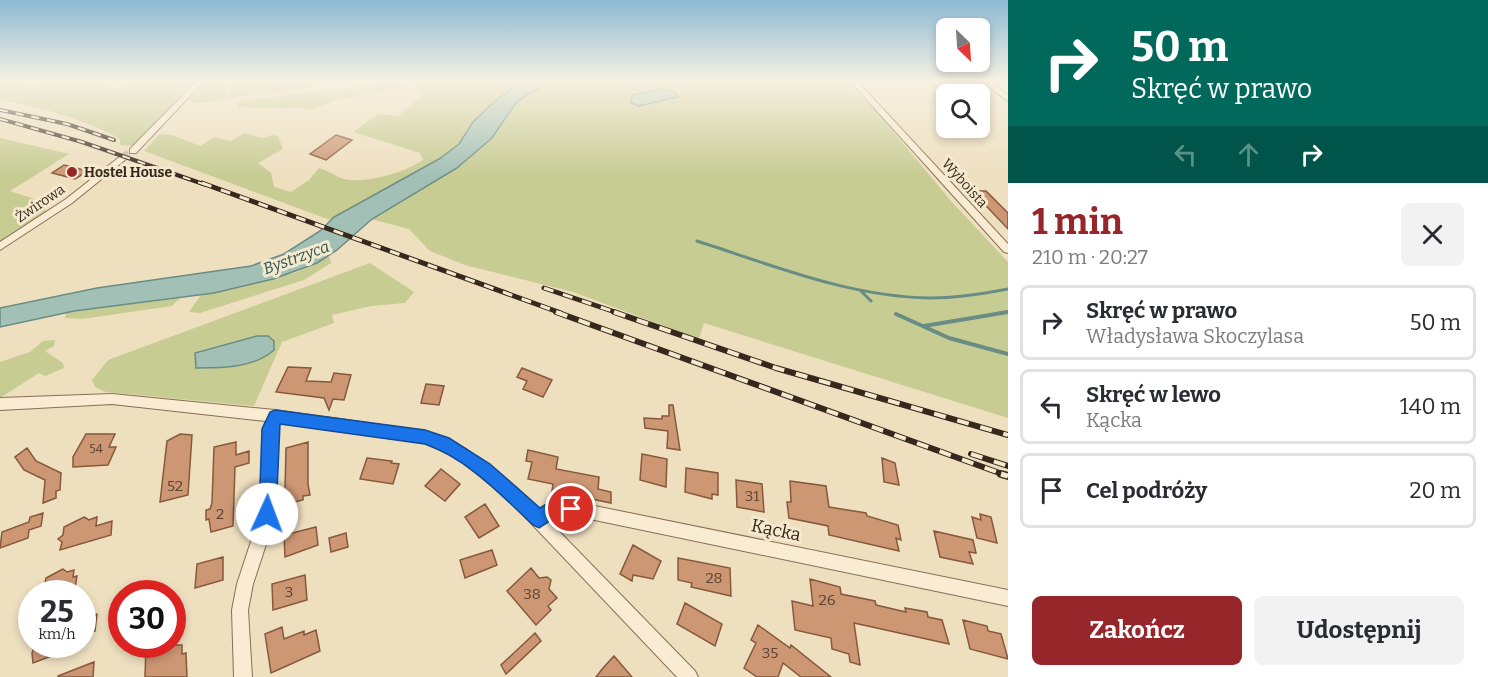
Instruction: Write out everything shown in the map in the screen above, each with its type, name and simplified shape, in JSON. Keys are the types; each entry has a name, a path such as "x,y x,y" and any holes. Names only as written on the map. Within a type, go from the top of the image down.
{"street":[{"path":"133,151 173,113"},
{"name":"Wyboista","path":"882,113 1008,250"},
{"name":"Żwirowa","path":"0,247 69,201 122,158"},
{"path":"0,404 112,399 275,416 425,437 443,443 485,469 539,519 689,677"},
{"path":"243,677 240,610 244,584 262,537 267,514 270,429 275,416"},
{"name":"Kącka","path":"539,519 556,507 585,511 1008,598"}],"green space":[{"path":"54,113 165,113 133,146 120,145 120,139"},
{"path":"402,113 484,113 473,122 459,144 439,159 330,220 144,151 160,134 172,135 200,146 215,137 230,141 245,133 262,138 278,136 283,149 258,163 271,173 274,187 291,192 309,180 319,168 341,178 360,180 406,169 423,160 420,153 353,132 379,114 398,116"},
{"path":"510,113 878,113 951,201 1008,262 1008,418 704,323 699,339 573,292 465,265 430,251 409,229 371,219 457,168 492,138"},
{"path":"0,138 69,154 10,191 43,202 46,211 0,243"},
{"path":"329,256 331,263 304,280 200,313 189,312 201,295 297,272"},
{"path":"370,263 414,292 405,303 371,306 332,315 334,323 282,342 254,406 106,392 95,387 92,380 108,360"},
{"path":"180,298 172,306 82,319 65,318 66,313 74,311"},
{"path":"55,340 54,346 45,351 63,363 64,368 45,376 39,373 0,398 0,362 30,352 43,341"}],"water":[{"name":"Bystrzyca","path":"483,113 509,113 492,138 457,168 372,219 337,250 317,263 273,279 214,293 74,311 0,327 0,308 97,288 251,266 284,254 320,231 334,217 439,159 459,144 473,122"},
{"path":"257,336 268,336 274,341 274,350 247,364 196,368 195,353"}],"building":[{"path":"336,135 352,140 326,160 310,154"},
{"name":"Hostel House","path":"64,165 88,171 75,179 52,173"},
{"path":"972,191 986,191 1008,213 1008,229"},
{"path":"288,367 311,368 306,381 331,382 334,373 351,375 344,400 333,399 329,410 324,398 276,392"},
{"path":"522,368 552,380 543,397 523,389 527,381 517,377"},
{"path":"426,384 444,386 439,405 421,403"},
{"path":"669,405 673,405 680,450 667,448 668,431 645,428 644,418 662,419 662,416 669,416"},
{"path":"86,434 115,434 109,447 116,447 108,465 73,467 73,457"},
{"path":"180,434 192,435 188,495 160,502 167,441"},
{"path":"236,442 236,455 249,451 249,463 235,467 233,526 211,532 209,519 206,520 206,510 210,509 212,503 214,447"},
{"path":"308,442 310,495 303,496 303,500 290,503 289,498 280,500 280,490 285,489 286,448"},
{"path":"27,448 36,461 61,473 60,490 56,491 56,498 43,503 45,480 24,470 15,457"},
{"path":"528,450 558,457 556,469 599,477 598,489 611,492 611,503 552,491 553,484 528,479 532,462 526,461"},
{"path":"642,454 667,459 666,487 640,480"},
{"path":"367,458 399,464 393,484 360,479"},
{"path":"882,458 895,463 899,485 884,482"},
{"path":"686,468 718,473 718,495 712,494 712,499 685,492"},
{"path":"441,469 460,484 445,501 425,486"},
{"path":"736,480 762,484 764,512 737,507"},
{"path":"790,481 826,486 829,507 866,513 867,516 898,525 901,540 896,538 899,551 829,535 828,526 789,518 787,502 791,502"},
{"path":"485,504 499,526 479,538 465,517"},
{"path":"43,513 41,526 29,530 28,538 0,548 2,532 29,522 30,517"},
{"path":"980,514 991,517 997,543 977,538 972,517 981,520"},
{"path":"84,517 89,520 97,517 96,526 112,521 111,535 60,550 62,542 58,539 63,535 64,527"},
{"path":"316,527 318,545 285,557 284,535"},
{"path":"934,531 973,540 976,553 969,552 973,564 940,557"},
{"path":"346,533 348,547 331,552 329,538"},
{"path":"633,545 661,561 653,579 633,575 632,581 620,574"},
{"path":"492,550 497,565 465,578 460,560"},
{"path":"223,557 223,580 195,588 197,564"},
{"path":"678,558 730,568 731,596 691,587 692,583 678,580"},
{"path":"531,568 539,578 547,577 551,580 549,589 557,598 548,606 551,610 536,625 507,591"},
{"path":"63,569 67,572 74,570 73,577 77,576 76,580 46,580"},
{"path":"305,575 307,600 273,610 272,584"},
{"path":"810,579 840,587 841,594 875,601 876,605 906,612 905,608 927,612 928,617 942,620 949,644 854,623 860,665 850,662 849,654 832,649 831,638 795,630 792,601 813,606"},
{"path":"685,603 722,624 715,646 677,624"},
{"path":"963,620 987,626 988,631 1001,634 1008,659 970,649"},
{"path":"758,625 790,648 791,645 831,677 801,677 783,663 778,677 757,677 744,668 756,643 751,640"},
{"path":"282,627 284,639 304,631 304,635 316,630 320,651 271,673 265,634"},
{"path":"535,633 541,641 506,674 501,665"},
{"path":"186,653 187,677 145,677 146,658 186,658"},
{"path":"614,656 632,677 596,677 603,668"},
{"path":"32,658 46,658 33,663"},
{"path":"94,662 93,677 58,677 58,676"}],"waterway":[{"path":"697,241 812,278 870,292 940,298 1008,289"},
{"path":"861,291 871,301"},
{"path":"924,326 1008,312 999,313"},
{"path":"896,314 949,338 1008,354"}],"tunnel":[{"path":"122,158 133,151"}],"railway":[{"path":"12,113 67,124 114,140"},
{"path":"0,119 82,142 206,185"},
{"path":"202,183 561,313"},
{"path":"544,288 618,313"},
{"path":"556,312 1005,475"},
{"path":"614,312 776,368 1008,435"},
{"path":"971,454 1008,466"},
{"path":"1001,474 1008,476"}],"place":[{"name":"Hostel House","path":"72,172"}],"route":[{"path":"267,514 270,429 275,416 425,437 443,443 485,469 539,519 556,507 571,509"}]}
